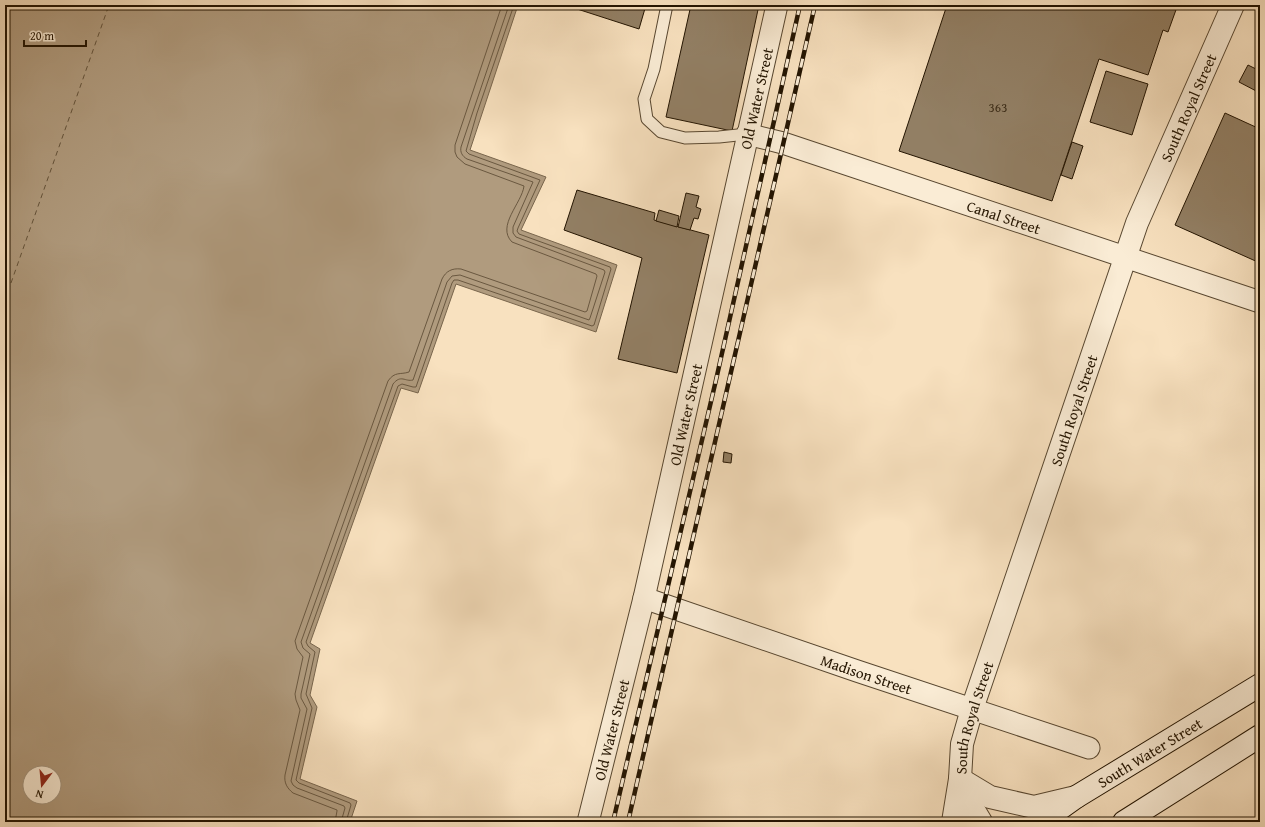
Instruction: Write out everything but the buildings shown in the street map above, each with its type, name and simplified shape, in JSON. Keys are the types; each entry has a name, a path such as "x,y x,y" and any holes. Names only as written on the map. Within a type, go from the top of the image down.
{"street":[{"name":"Old Water Street","path":"588,822 644,598 777,5"},
{"name":"South Royal Street","path":"981,822 972,807 960,779 962,744 972,709 1137,223 1233,5"},
{"name":"Canal Street","path":"747,134 783,143 1260,302"},
{"name":"Madison Street","path":"644,598 1089,748"},
{"name":"South Water Street","path":"1041,822 1076,798 1260,685"},
{"path":"1124,822 1260,736"},
{"path":"953,822 960,779 990,797 1034,807 1076,798"}],"lane":[{"path":"667,5 654,69 644,99 647,119 661,132 685,138 720,137 747,134"}],"water":[{"path":"5,5 518,5 470,150 546,177 521,230 617,265 596,332 456,284 418,393 401,388 310,643 320,649 310,695 317,707 300,779 357,801 350,822 5,822"}],"ferry route":[{"path":"5,300 109,5"}],"railway":[{"path":"613,822 716,380 800,5"},
{"path":"628,822 815,5"}]}
